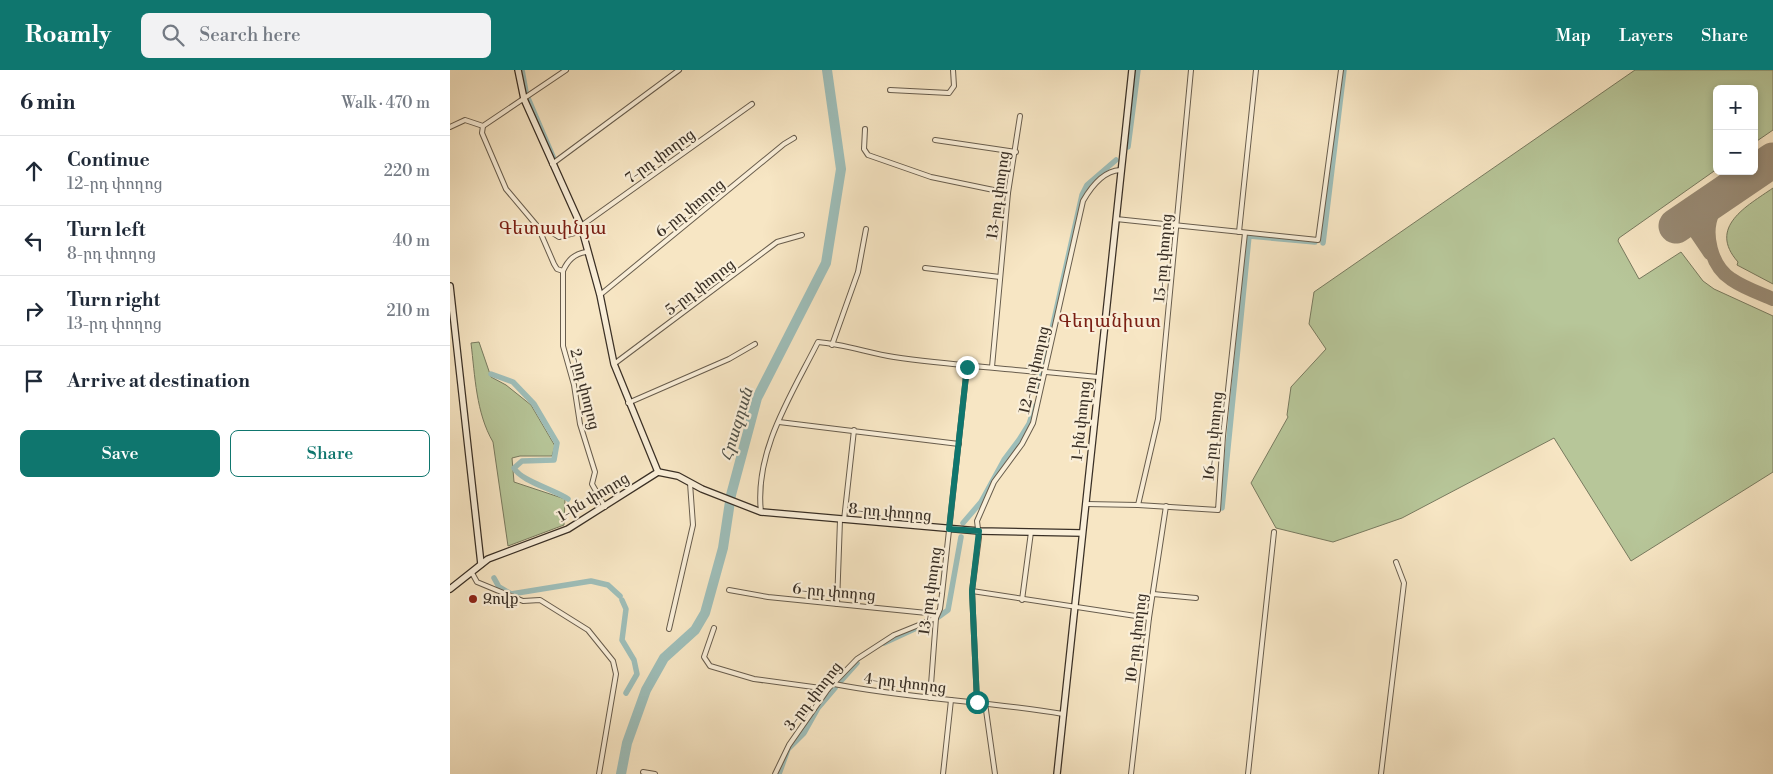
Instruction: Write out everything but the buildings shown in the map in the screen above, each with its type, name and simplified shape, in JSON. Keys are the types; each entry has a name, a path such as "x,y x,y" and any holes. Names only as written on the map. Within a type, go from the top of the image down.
{"main road":[{"path":"518,70 524,99 581,229 586,252 600,295 614,364 628,403 658,472 678,476 690,483"},
{"name":"1-ին փողոց","path":"1057,774 1132,70"},
{"path":"450,286 481,564"},
{"name":"1-ին փողոց","path":"450,589 481,564 502,553 568,529 658,472"},
{"name":"8-րդ փողոց","path":"690,483 759,511 949,529 1082,533"}],"street":[{"path":"566,70 483,126 482,134 506,189 539,229 557,268 563,271 567,262 578,253 586,252"},
{"path":"552,164 679,70"},
{"path":"890,90 949,93 954,86 953,70"},
{"name":"15-րդ փողոց","path":"1138,505 1158,419 1191,70"},
{"name":"16-րդ փողոց","path":"1086,504 1166,506 1218,510 1256,70"},
{"path":"1115,219 1318,240 1340,70"},
{"name":"7-րդ փողոց","path":"581,229 752,104"},
{"name":"13-րդ փողոց","path":"992,367 1008,193 1016,152 1020,116"},
{"path":"450,127 465,120 483,126"},
{"path":"865,129 864,149 868,155 931,177 1008,193"},
{"name":"6-րդ փողոց","path":"600,295 784,144 794,138"},
{"path":"935,140 1016,152"},
{"name":"12-րդ փողոց","path":"977,702 972,591 979,531 977,521 986,498 1033,423 1083,201 1096,182 1106,174 1120,170"},
{"path":"832,345 858,272 866,228"},
{"path":"539,229 548,230 559,237 581,229"},
{"name":"5-րդ փողոց","path":"614,364 777,242 802,236"},
{"path":"926,268 1000,277"},
{"name":"2-րդ փողոց","path":"563,271 563,346 574,385 580,424 595,472 592,484 605,507"},
{"path":"759,511 762,471 779,422 818,342 864,353 967,367 992,367 1036,372"},
{"path":"628,403 729,360 755,344"},
{"name":"13-րդ փողոց","path":"930,698 936,618 940,610 967,367"},
{"path":"1046,372 1098,376"},
{"path":"779,422 959,444"},
{"path":"837,604 842,520 854,430"},
{"path":"669,629 693,524 690,483"},
{"name":"10-րդ փողոց","path":"1131,774 1149,618 1166,506"},
{"path":"1022,600 1031,532"},
{"path":"1248,774 1274,532"},
{"path":"1381,774 1404,582 1396,562"},
{"path":"472,573 477,582 523,601 540,600 588,630 613,661 616,674 599,774"},
{"name":"6-րդ փողոց","path":"729,590 768,597 927,613 936,618"},
{"path":"972,591 1149,618"},
{"path":"1153,594 1196,598"},
{"name":"3-րդ փողոց","path":"775,774 789,744 828,689 857,659 894,635 936,618"},
{"path":"714,628 704,657 710,666 754,678 828,689"},
{"name":"4-րդ փողոց","path":"834,684 875,692 977,702 1063,714"},
{"path":"943,774 951,700"},
{"path":"985,703 995,774"},
{"path":"643,772 655,774"}],"green space":[{"path":"1635,70 1773,70 1773,130 1758,140 1758,85 1713,85 1713,172 1619,238 1618,241 1639,279 1681,252 1703,281 1714,289 1773,316 1773,472 1631,561 1554,438 1402,518 1333,542 1276,528 1251,483 1288,417 1291,387 1326,349 1309,324 1314,292"},
{"path":"1773,188 1773,284 1737,265 1738,262 1730,250 1727,238 1729,228 1742,210"},
{"path":"479,342 491,377 506,385 531,405 555,446 552,456 520,456 512,458 514,482 565,499 564,525 508,546 493,442 483,419 475,381 471,343"}],"waterway":[{"path":"522,70 526,92"},
{"name":"Հրազդան","path":"621,774 627,743 646,690 664,658 695,630 705,613 723,548 731,495 757,398 826,263 841,169 827,70"},
{"path":"1128,147 1138,70"},
{"path":"1323,243 1344,70"},
{"path":"528,98 554,159"},
{"path":"1043,369 1082,195 1087,185 1116,160"},
{"path":"1222,508 1249,236 1315,242"},
{"path":"491,374 513,382 534,404 557,443 554,460 522,461 514,468 523,477 568,499"},
{"path":"1039,390 1042,374"},
{"path":"963,523 981,502 1004,460 1029,424 1035,406"},
{"path":"937,618 948,610 961,537"},
{"path":"494,578 499,587 511,594 591,581 608,585 620,596"},
{"path":"622,600 626,609 622,640 634,660 637,674 626,693"},
{"path":"884,643 923,625"},
{"path":"840,682 857,663"},
{"path":"779,774 788,749 804,733 818,708 835,688"}],"taxiway":[{"path":"1729,190 1716,206 1710,220 1709,239 1714,258 1718,266 1731,279 1746,288 1773,299"},
{"path":"1687,219 1710,253"}],"runway":[{"path":"1676,226 1773,160"}],"place":[{"name":"Զովք","path":"473,599"}],"district":[{"name":"Գետափնյա","path":"553,228"},
{"name":"Գեղանիստ","path":"1110,321"}],"route":[{"path":"967,367 949,529 979,531 972,591 977,702"}]}
